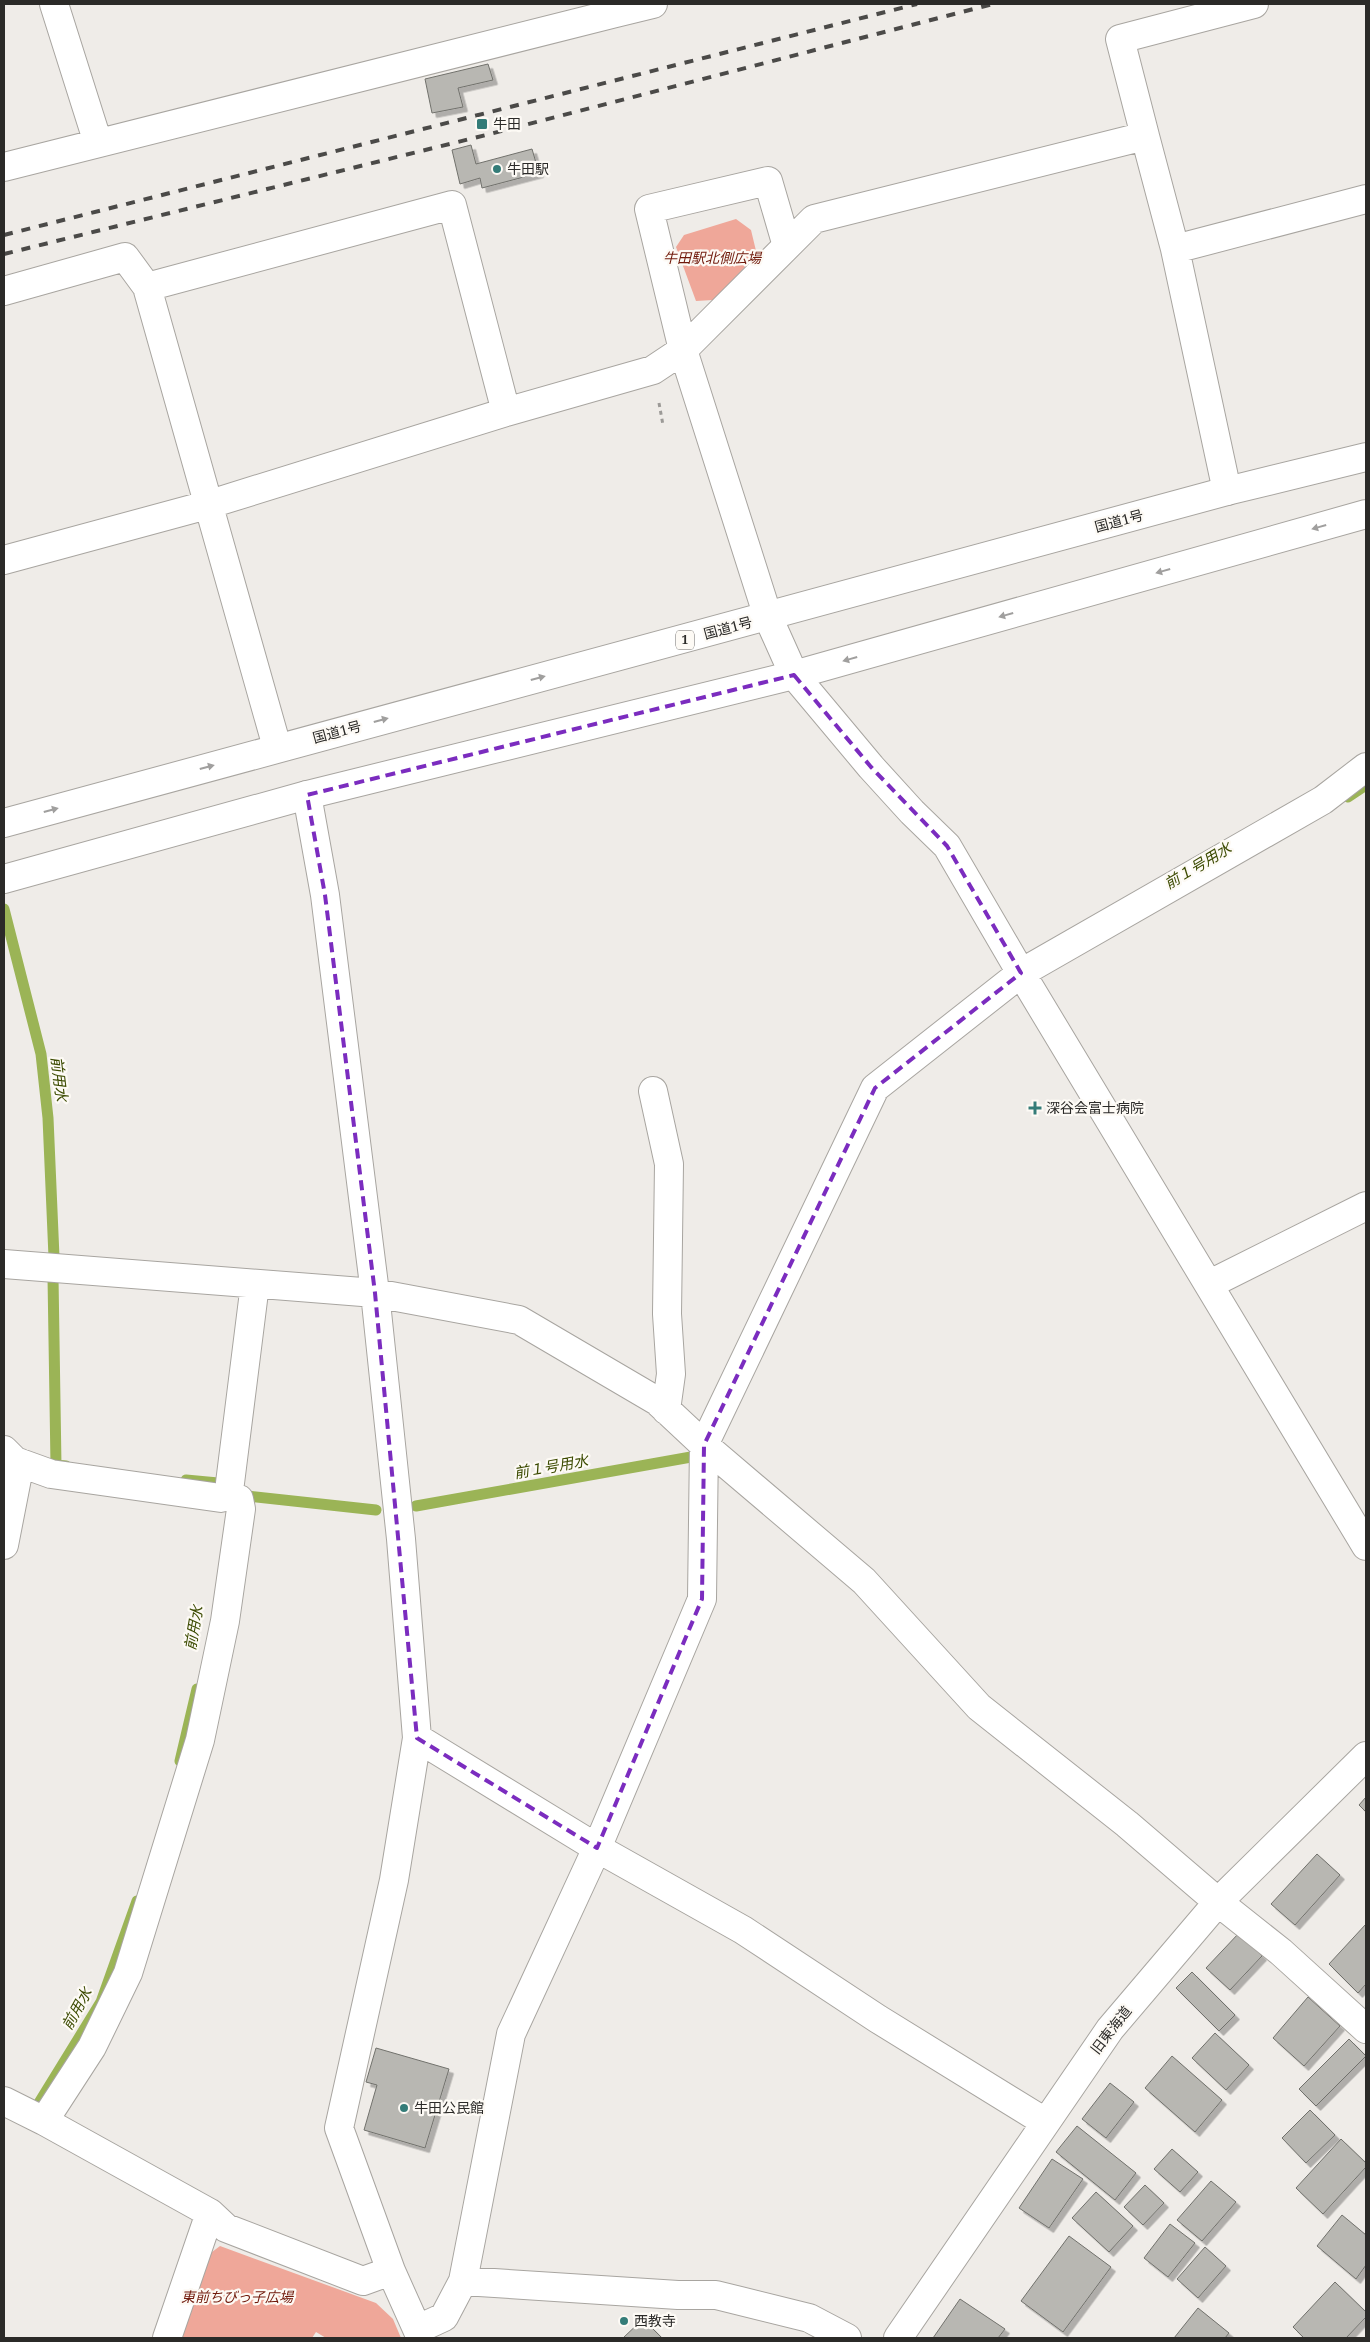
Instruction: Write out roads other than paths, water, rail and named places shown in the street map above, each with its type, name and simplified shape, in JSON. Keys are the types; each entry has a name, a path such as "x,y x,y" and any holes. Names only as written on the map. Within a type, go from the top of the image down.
{"main road":[{"path":"54,4 98,143"},
{"path":"4,166 610,9 653,4"},
{"path":"1227,492 1175,249 1120,40 1254,4"},
{"path":"4,560 207,504 506,412 653,370 683,350 814,219 1145,136"},
{"path":"787,246 768,181 650,209 683,350 768,618 794,675 871,767 912,812 948,846 1020,973 1210,1284 1366,1546"},
{"path":"1175,249 1366,199"},
{"path":"147,287 452,205 506,412"},
{"path":"4,291 125,257 147,287 277,747"},
{"name":"国道1号","path":"4,823 277,747 768,618 1227,492 1366,457"},
{"path":"4,879 307,795 794,675 1366,514"},
{"path":"307,795 325,895 375,1293 401,1539 417,1738 394,1880 339,2128 392,2272 420,2334 444,2317 463,2281 511,2034 597,1848 702,1598 704,1445 875,1088 1020,973 1323,800 1366,767"},
{"path":"653,1091 669,1164 667,1314 671,1374 666,1410"},
{"path":"1210,1284 1366,1206"},
{"path":"4,1264 375,1293 519,1320 657,1401 704,1445 864,1580 979,1707 1127,1824 1218,1902 1281,1952 1366,2029"},
{"path":"44,2121 92,2047 128,1973 200,1740 225,1621 241,1509 230,1493 255,1284"},
{"path":"4,1545 12,1457 51,1474 230,1493"},
{"path":"417,1738 597,1848 743,1930 878,2019 1045,2122"},
{"name":"旧東海道","path":"898,2338 1110,2029 1218,1902 1366,1756"},
{"path":"4,2101 44,2121 210,2213 226,2228 363,2280 392,2272"},
{"path":"167,2338 210,2213"},
{"path":"463,2281 678,2295 716,2295 809,2318 847,2338"}],"waterway":[{"name":"前１号用水","path":"1348,797 1366,785"},
{"name":"前用水","path":"4,909 41,1054 48,1118 54,1257"},
{"name":"前用水","path":"53,1277 56,1465 66,1466"},
{"name":"前１号用水","path":"416,1506 691,1457"},
{"name":"前用水","path":"186,1480 218,1483 228,1493"},
{"name":"前１号用水","path":"238,1495 376,1510"},
{"name":"前用水","path":"180,1761 197,1689"},
{"name":"前用水","path":"39,2103 101,2002 137,1901"}],"railway":[{"path":"4,235 917,4"},
{"path":"4,254 486,135 993,4"}],"place":[{"name":"牛田","path":"482,124"},
{"name":"牛田駅","path":"497,169"},
{"name":"深谷会富士病院","path":"1035,1108"},
{"name":"牛田公民館","path":"404,2108"},
{"name":"西教寺","path":"624,2321"}],"park label":[{"name":"牛田駅北側広場","path":"712,258"},
{"name":"東前ちびっ子広場","path":"237,2297"}]}
